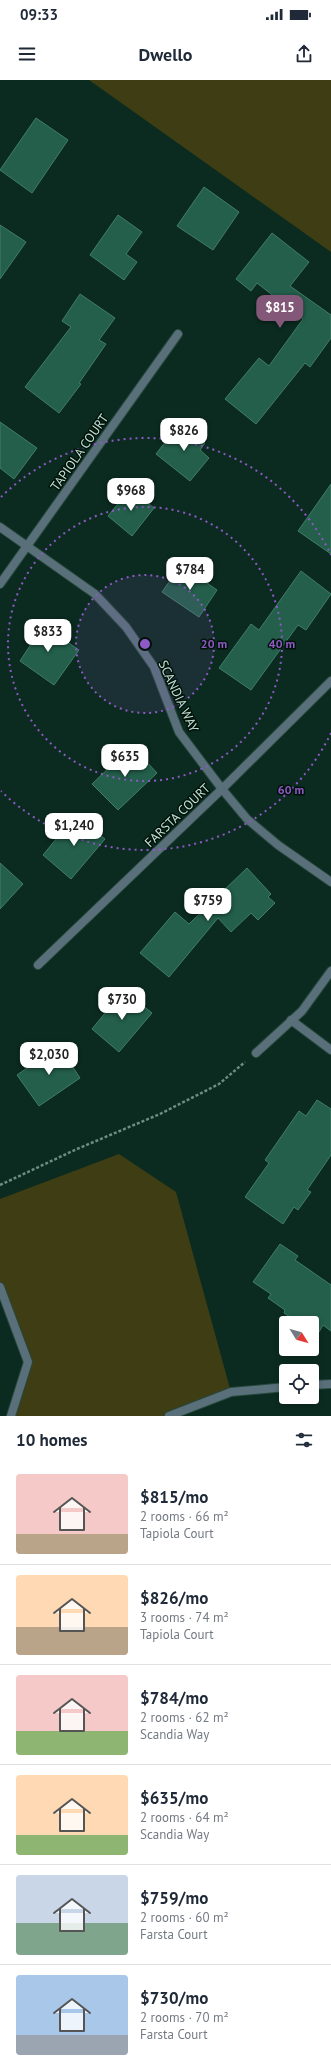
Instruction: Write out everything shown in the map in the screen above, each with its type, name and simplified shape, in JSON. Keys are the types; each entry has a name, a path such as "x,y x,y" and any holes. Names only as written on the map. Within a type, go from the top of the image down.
{"street":[{"name":"TAPIOLA COURT","path":"0,584 178,334"},
{"name":"SCANDIA WAY","path":"0,527 95,594 126,626 154,667 180,732 246,819 278,846 331,882"},
{"name":"FARSTA COURT","path":"38,965 222,789 331,681"},
{"path":"256,1052 302,1011 331,971"},
{"path":"291,1020 331,1050"},
{"path":"0,1287 28,1362 11,1416"},
{"path":"319,1385 331,1384"},
{"path":"168,1416 231,1392 279,1388"}],"path":[{"path":"0,1185 77,1149 160,1114 219,1084 256,1052"}],"shaded area":[{"path":"89,80 331,80 331,252"},
{"path":"119,1154 176,1192 231,1392 169,1416 11,1416 27,1362 0,1292 0,1199"}],"building":[{"path":"36,118 68,140 32,193 0,170"},
{"path":"204,187 239,212 213,250 177,226"},
{"path":"118,215 142,232 126,254 137,262 124,280 90,255"},
{"path":"0,225 26,242 0,279"},
{"path":"272,233 309,262 290,286 331,315 331,338 310,367 305,363 256,424 225,399 259,358 269,366 303,319 257,283 251,291 236,279"},
{"path":"80,294 115,318 99,340 106,344 79,383 81,384 59,413 25,387 71,327 62,321"},
{"path":"0,422 37,448 14,479 0,468"},
{"path":"180,423 205,443 200,450 209,458 190,481 156,454"},
{"path":"331,484 331,554 298,531"},
{"path":"130,489 154,508 132,536 108,516"},
{"path":"181,565 217,590 199,617 162,592"},
{"path":"301,571 331,594 306,630 298,625 251,690 219,668 251,624 259,630"},
{"path":"37,621 79,650 54,685 20,661 33,641 26,637"},
{"path":"132,746 157,773 118,810 92,784"},
{"path":"76,815 105,839 71,879 43,855"},
{"path":"0,863 23,884 0,909"},
{"path":"247,868 271,894 268,897 275,903 258,920 251,913 231,932 218,918 169,977 140,953 175,912 189,924"},
{"path":"124,990 152,1013 119,1052 92,1029"},
{"path":"59,1046 80,1078 39,1106 17,1075"},
{"path":"317,1100 331,1109 331,1155 307,1190 311,1192 298,1210 294,1207 283,1224 245,1197 269,1163 265,1160 299,1111 306,1116"},
{"path":"280,1244 298,1256 295,1260 331,1285 331,1331 323,1325 319,1332 319,1316 288,1316 284,1313 285,1310 268,1298 271,1294 253,1282"}]}
